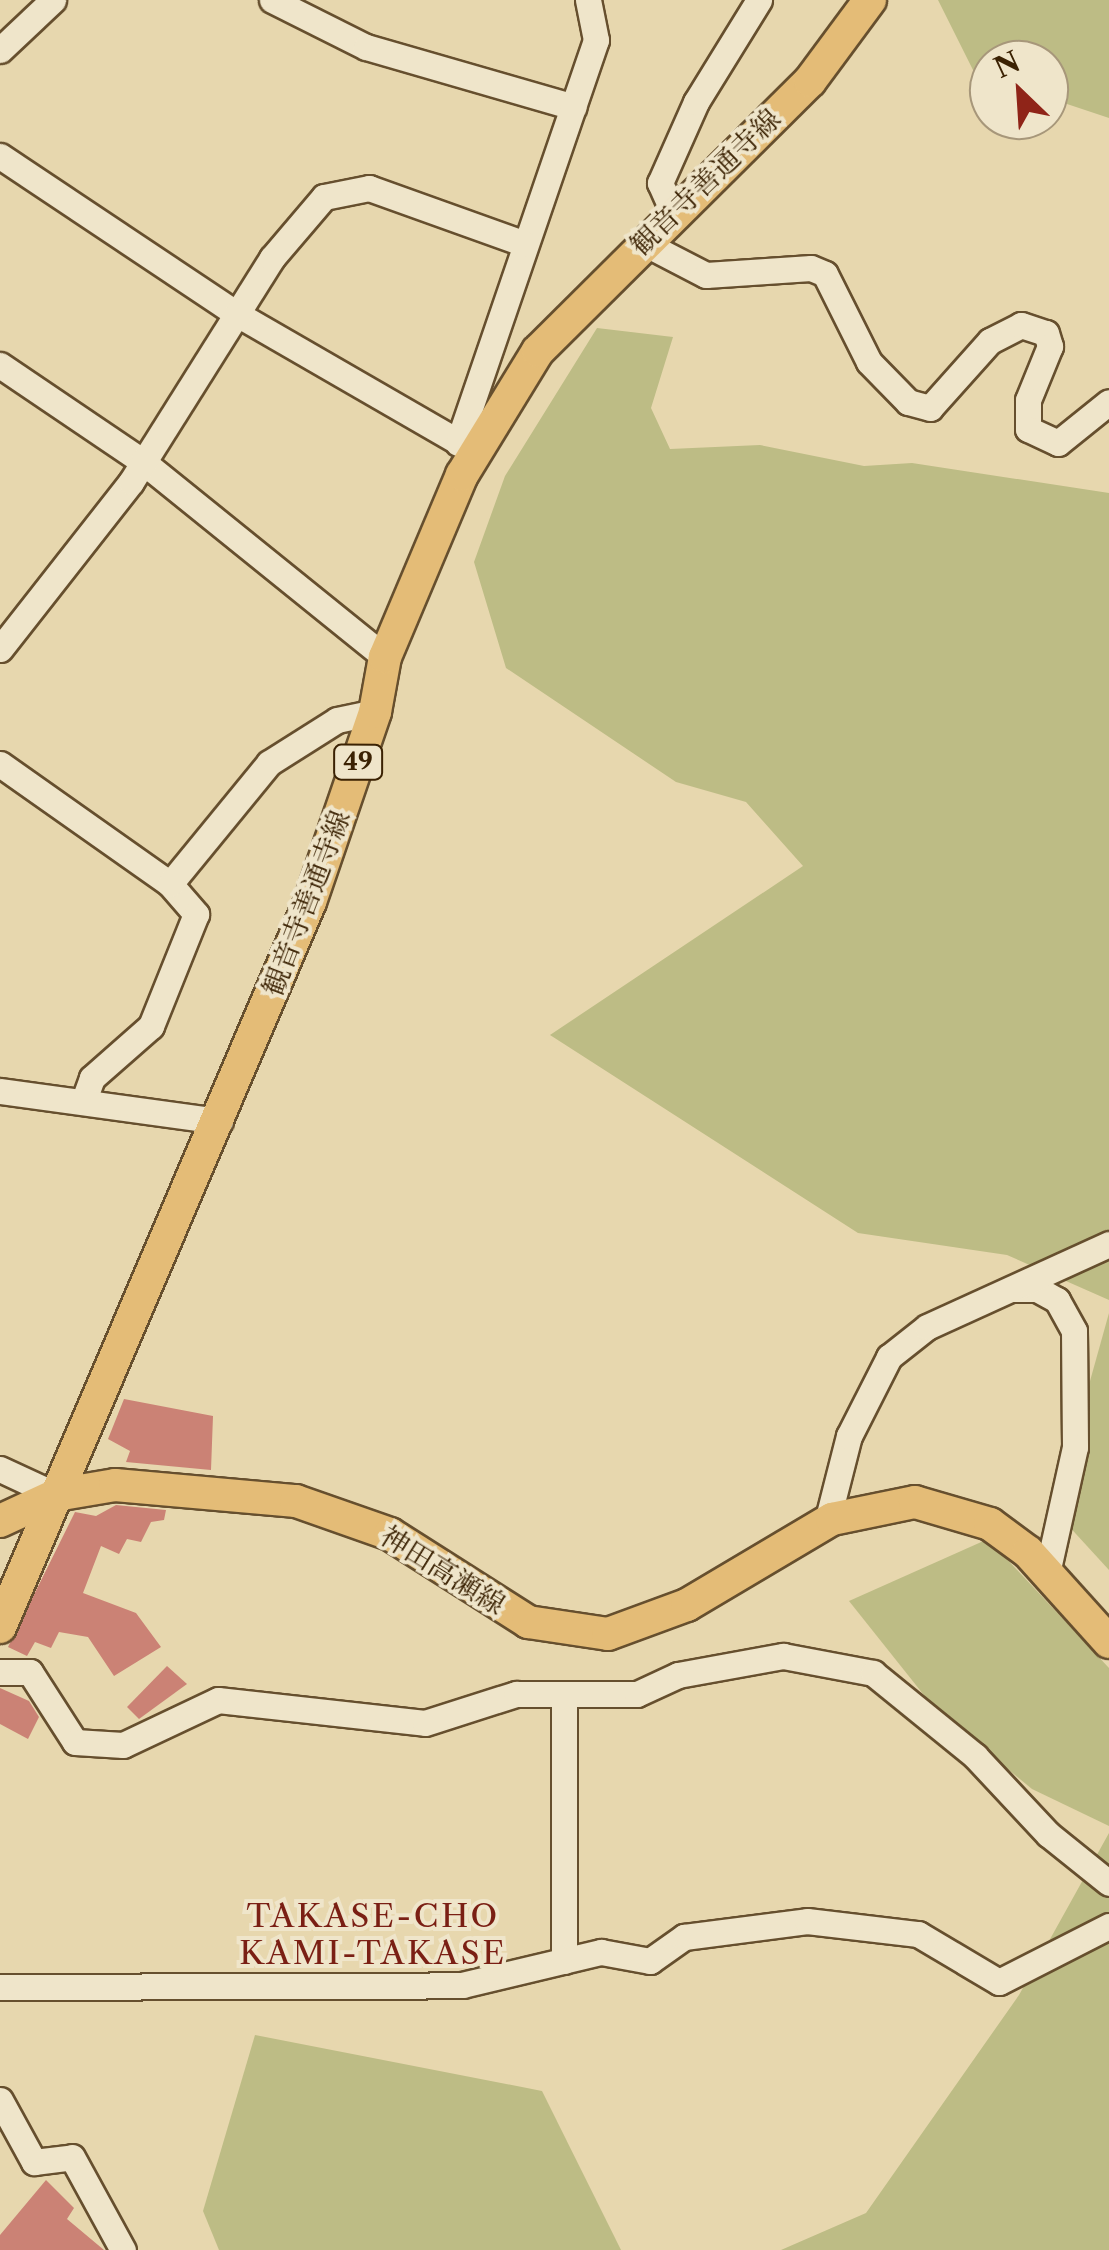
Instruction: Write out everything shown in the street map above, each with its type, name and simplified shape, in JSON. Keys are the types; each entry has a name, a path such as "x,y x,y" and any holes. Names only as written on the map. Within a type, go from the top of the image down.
{"main road":[{"name":"観音寺善通寺線","path":"0,1627 220,1122 310,902 375,712 385,657 467,447 538,351 642,242 810,81 870,0"},
{"name":"神田高瀬線","path":"0,1521 56,1494 116,1484 264,1497 346,1514 390,1534 503,1609 571,1634 647,1624 826,1522 876,1505 951,1507 990,1524 1048,1573 1109,1642"}],"street":[{"path":"0,50 53,0"},
{"path":"272,0 350,41 574,108"},
{"path":"0,156 237,314 467,447 524,244 574,108 598,24 588,0"},
{"path":"673,212 660,183 696,102 758,0"},
{"path":"0,649 142,461 308,211 343,188 369,188 524,244"},
{"path":"642,242 706,274 811,268 824,274 869,362 908,402 930,408 990,341 1021,324 1046,333 1050,346 1028,400 1036,435 1058,444 1109,402"},
{"path":"0,365 142,461 385,657"},
{"path":"170,884 269,763 337,720 375,712"},
{"path":"0,764 170,884 196,914 151,1026 92,1078 84,1100"},
{"path":"0,1091 220,1122"},
{"path":"826,1522 848,1436 888,1357 927,1327 1109,1244"},
{"path":"1012,1289 1037,1288 1057,1300 1074,1330 1076,1447 1048,1573"},
{"path":"0,1469 56,1494"},
{"path":"0,1672 30,1672 75,1742 123,1745 218,1700 425,1724 516,1694 637,1694 678,1676 784,1656 872,1673 975,1756 1048,1834 1109,1883"},
{"path":"564,1694 564,1961"},
{"path":"0,1987 462,1985 601,1952 650,1961 684,1937 806,1921 918,1934 999,1982 1109,1926"},
{"path":"0,2100 34,2162 72,2158 122,2250"}],"shaded area":[{"path":"938,0 1109,0 1109,118 1069,105 1069,40 969,40 969,62"},
{"path":"597,328 673,337 651,408 670,449 760,445 864,466 912,463 1109,493 1109,1300 1007,1255 858,1233 550,1035 803,866 746,802 676,782 506,668 474,562 505,476"},
{"path":"1109,1313 1109,1570 1054,1510"},
{"path":"988,1539 1109,1668 1109,1826 1032,1789 935,1709 849,1601"},
{"path":"1109,1833 1109,2250 781,2250 866,2213 1019,1995"},
{"path":"255,2035 542,2091 621,2250 219,2250 203,2211"}],"building":[{"path":"124,1399 213,1416 211,1470 126,1462 130,1451 108,1439"},
{"path":"116,1505 166,1510 164,1520 151,1522 141,1542 127,1539 119,1554 101,1546 83,1593 136,1613 161,1647 114,1676 88,1637 59,1632 51,1648 35,1642 27,1656 8,1647 75,1512 96,1516"},
{"path":"167,1666 187,1684 139,1719 127,1707"},
{"path":"0,1688 29,1701 39,1717 28,1739 0,1724"},
{"path":"46,2180 74,2208 67,2219 104,2250 0,2250 0,2235"}],"district":[{"name":"TAKASE-CHO KAMI-TAKASE","path":"373,1936"}]}
